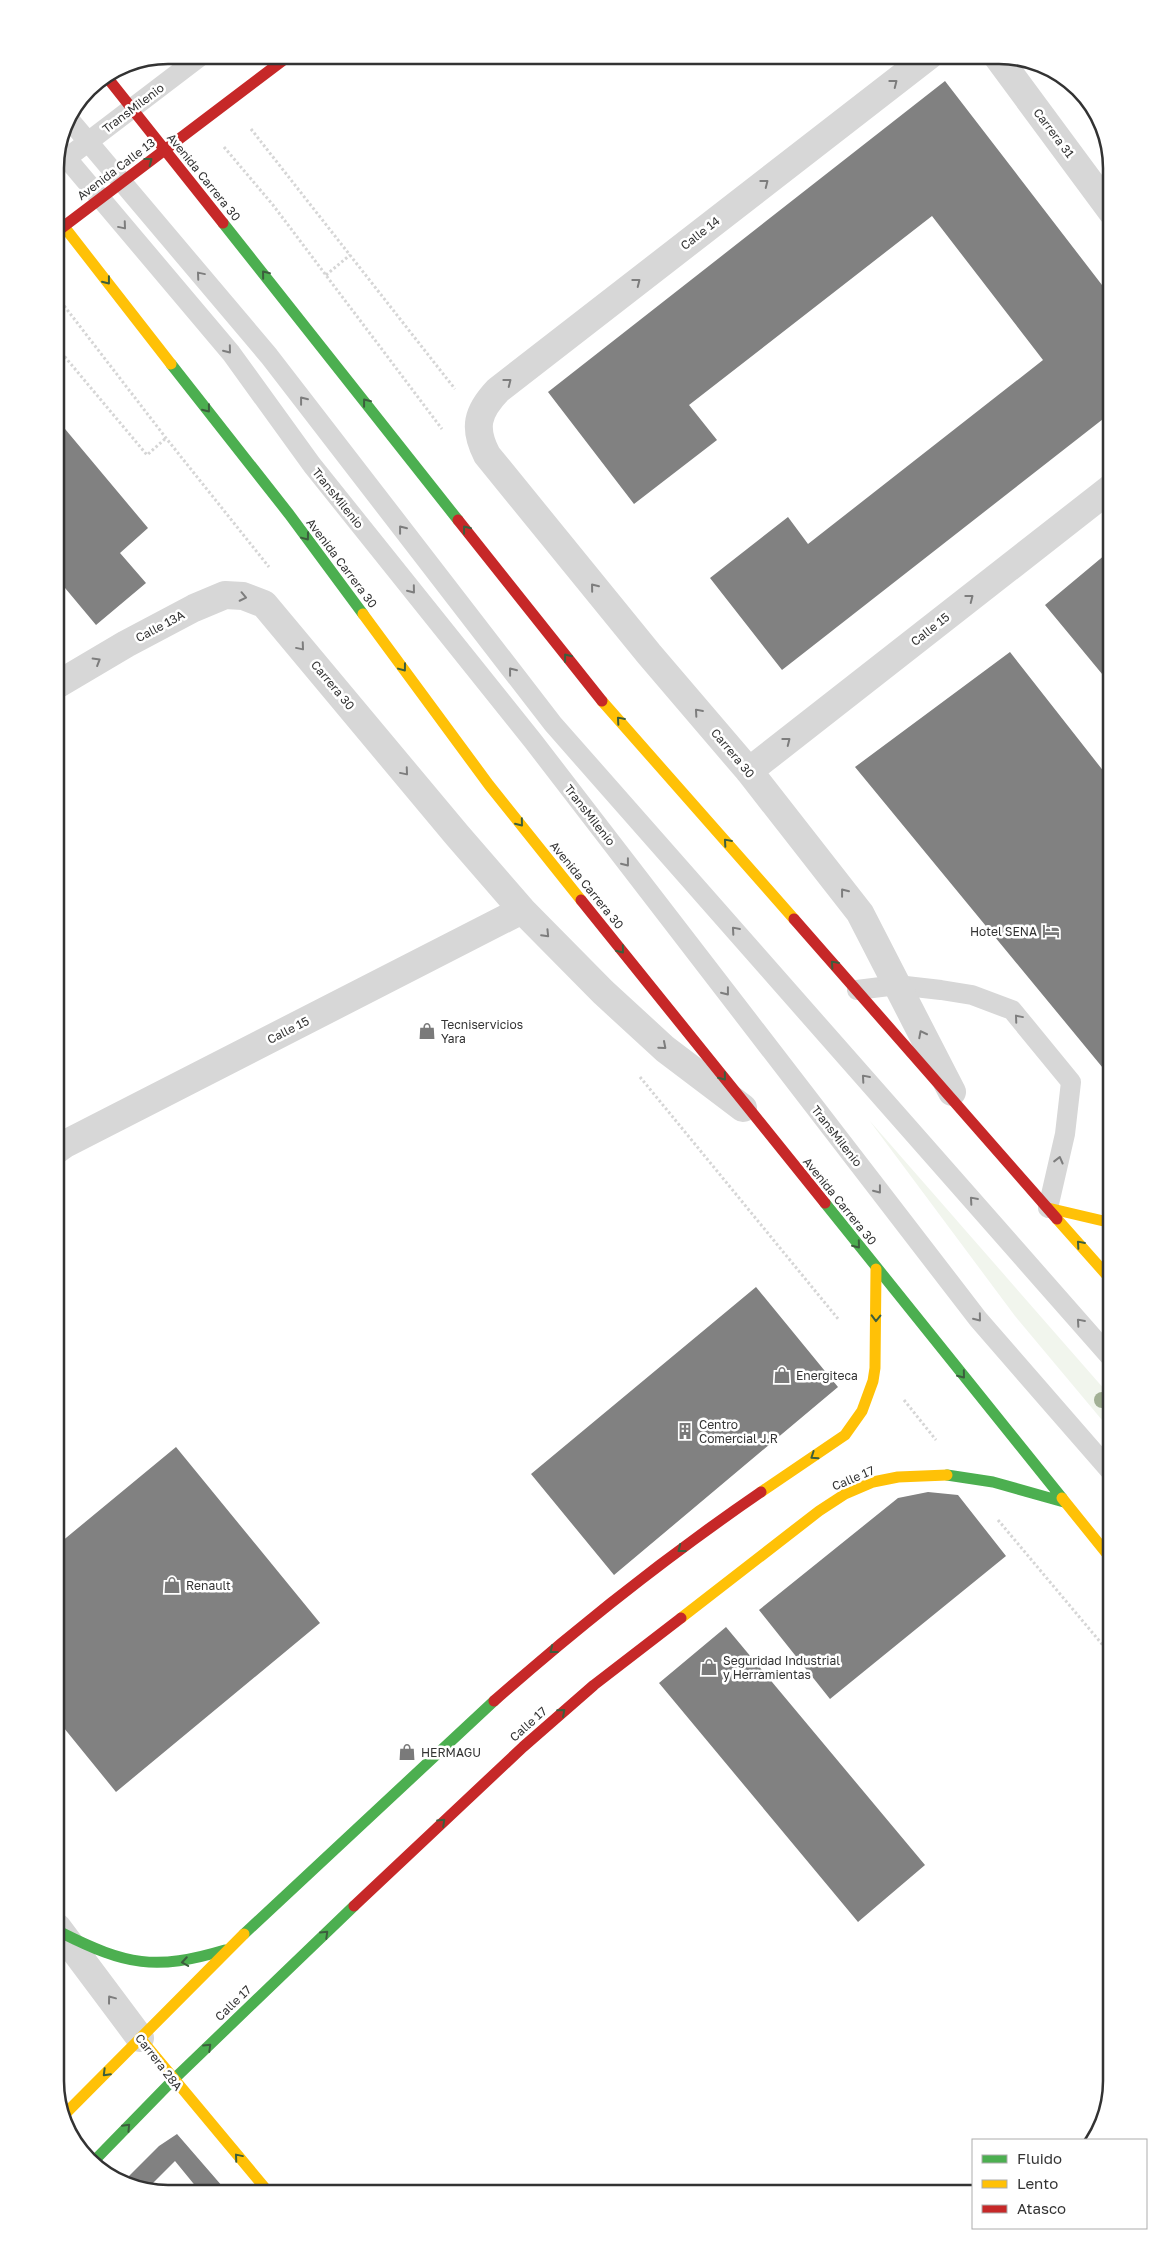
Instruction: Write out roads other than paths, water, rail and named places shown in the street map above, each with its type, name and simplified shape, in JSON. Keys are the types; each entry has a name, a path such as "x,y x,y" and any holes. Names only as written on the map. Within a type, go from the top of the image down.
{"main road":[{"name":"Avenida Calle 13","path":"64,227 278,64"},
{"name":"Avenida Carrera 30","path":"110,81 597,695 1103,1271"},
{"name":"Avenida Carrera 30","path":"64,227 288,514 490,785 876,1269 1103,1549"},
{"path":"1048,1208 1103,1221"},
{"path":"68,2111 231,1947 460,1731 535,1665 710,1527 845,1435 862,1411 873,1382 876,1269"},
{"name":"Calle 17","path":"97,2158 173,2080 433,1830 523,1747 594,1684 819,1510 845,1494 872,1482 937,1473 990,1480 1064,1502"},
{"path":"64,1932 95,1950 141,1964 170,1964 195,1960 231,1947"},
{"name":"Carrera 28A","path":"140,2038 173,2080 262,2185"}],"street":[{"name":"Calle 14","path":"478,420 486,404 498,390 918,64"},
{"name":"Carrera 31","path":"1003,64 1103,200"},
{"name":"Carrera 30","path":"478,420 480,442 487,455 649,654 749,771 860,913 961,1109"},
{"name":"Calle 15","path":"749,771 1103,494"},
{"name":"Calle 13A","path":"64,681 126,644 194,608 225,595 243,596 264,604 270,609"},
{"name":"Carrera 30","path":"270,609 457,835 522,910 603,992 658,1042 757,1119"},
{"name":"Calle 15","path":"64,1145 522,910"},
{"name":"Carrera 28A","path":"64,1937 140,2038"}],"lane":[{"name":"TransMilenio","path":"64,160 190,64"},
{"path":"73,124 269,356 553,724 1103,1349"},
{"name":"TransMilenio","path":"65,156 231,353 312,465 533,741 978,1319 1103,1463"},
{"path":"857,990 897,985 972,995 1012,1010 1071,1082 1065,1134 1048,1208"},
{"path":"1064,1502 1103,1538"}],"place":[{"name":"Hotel SENA","path":"1051,931"},
{"name":"Tecniservicios Yara","path":"427,1031"},
{"name":"Energiteca","path":"782,1375"},
{"name":"Centro Comercial J.R","path":"685,1431"},
{"name":"Renault","path":"172,1585"},
{"name":"Seguridad Industrial y Herramientas","path":"709,1667"},
{"name":"HERMAGU","path":"407,1752"}]}
